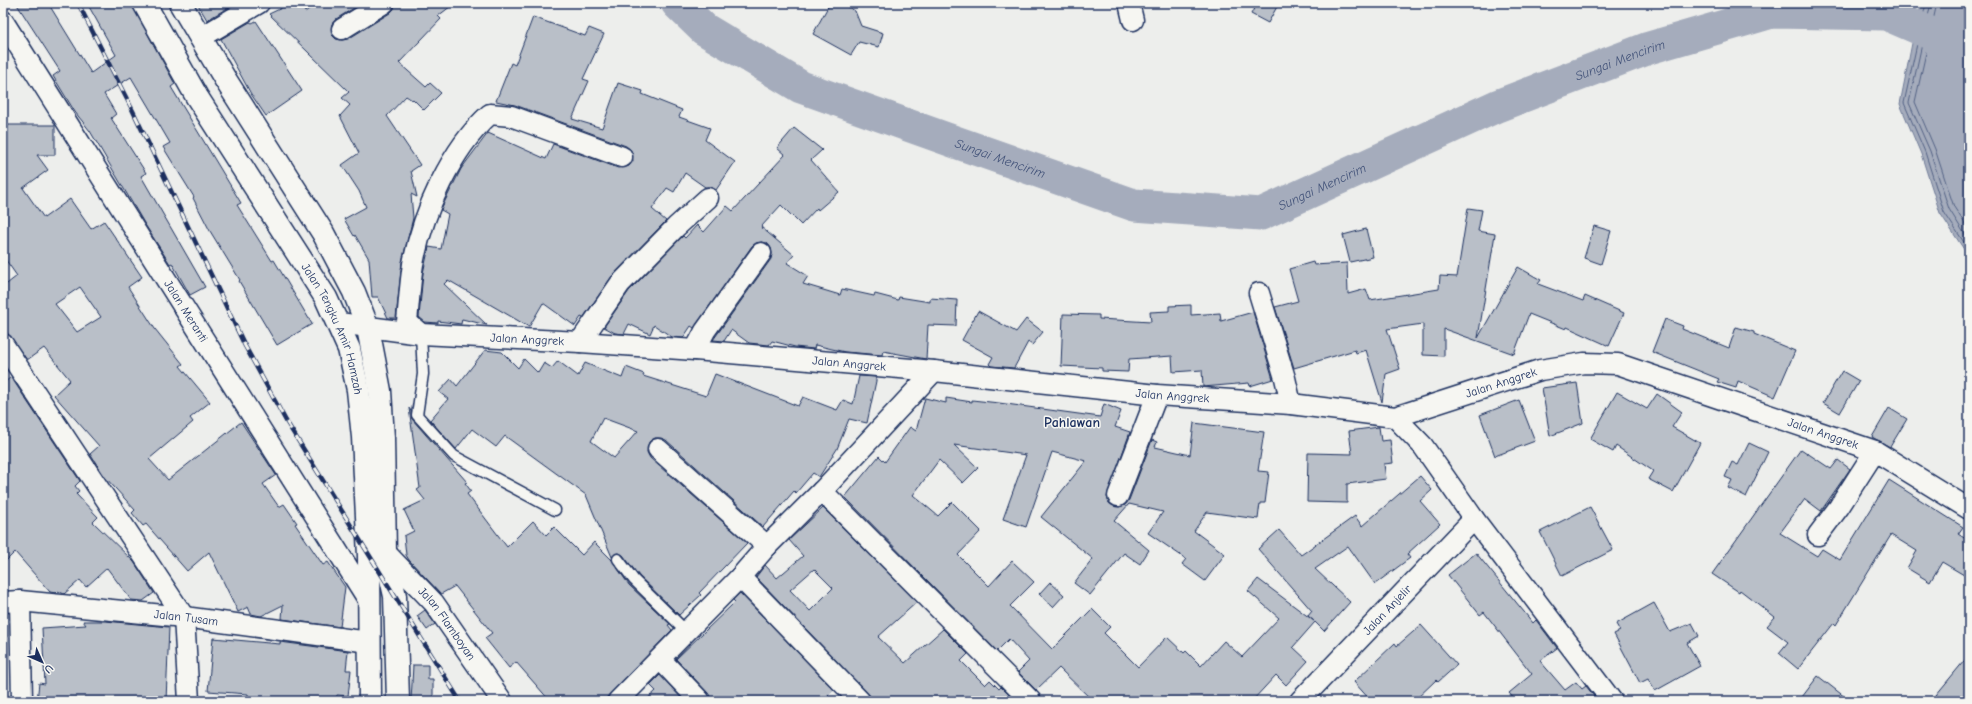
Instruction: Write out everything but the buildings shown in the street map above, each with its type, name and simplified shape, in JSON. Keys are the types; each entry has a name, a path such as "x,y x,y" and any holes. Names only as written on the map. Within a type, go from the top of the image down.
{"main road":[{"name":"Jalan Tengku Amir Hamzah","path":"144,3 197,97 326,298 339,322 349,349 356,383 363,437 369,556 370,701"},
{"name":"Jalan Tengku Amir Hamzah","path":"180,3 200,38 323,233 354,292 368,328 380,398 385,552 395,596 398,701"}],"street":[{"path":"200,38 258,3"},
{"path":"342,29 384,3"},
{"name":"Jalan Meranti","path":"3,21 369,601"},
{"path":"421,334 407,322 413,263 430,205 460,148 481,122 490,114 511,116 622,157"},
{"path":"580,342 620,284 676,227 708,198"},
{"path":"696,350 709,324 761,253"},
{"path":"1259,293 1285,378 1291,404"},
{"name":"Jalan Anggrek","path":"339,322 368,328 421,334 580,342 696,350 934,371 1158,394 1291,404 1395,417 1540,370 1584,363 1618,364 1875,451 1969,510"},
{"path":"3,344 184,617 189,701"},
{"path":"618,701 740,577 767,546 822,491 934,371"},
{"path":"1118,496 1158,394"},
{"path":"1395,417 1423,446 1474,519 1612,701"},
{"path":"658,449 767,546"},
{"path":"1818,535 1839,507 1875,451"},
{"path":"822,491 1031,701"},
{"name":"Jalan Anjelir","path":"1300,701 1474,519"},
{"name":"Jalan Flamboyan","path":"385,552 434,604 502,701"},
{"path":"740,577 860,701"},
{"path":"12,602 22,701"},
{"name":"Jalan Tusam","path":"12,602 184,617 369,642"},
{"path":"660,659 700,701"}],"lane":[{"path":"421,334 423,374 417,415 454,456 555,510"},
{"path":"618,559 639,585 686,631"}],"water":[{"path":"1922,3 1969,3 1969,257 1940,213 1921,154 1900,104 1916,23"}],"waterway":[{"name":"Sungai Mencirim","path":"677,3 704,29 801,87 1134,205 1261,214 1497,106 1649,48 1772,12 1886,14 1930,33 1969,68"}],"railway":[{"path":"78,3 133,111 245,346 286,421 460,701"}],"district":[{"name":"Pahlawan","path":"1072,422"}]}
